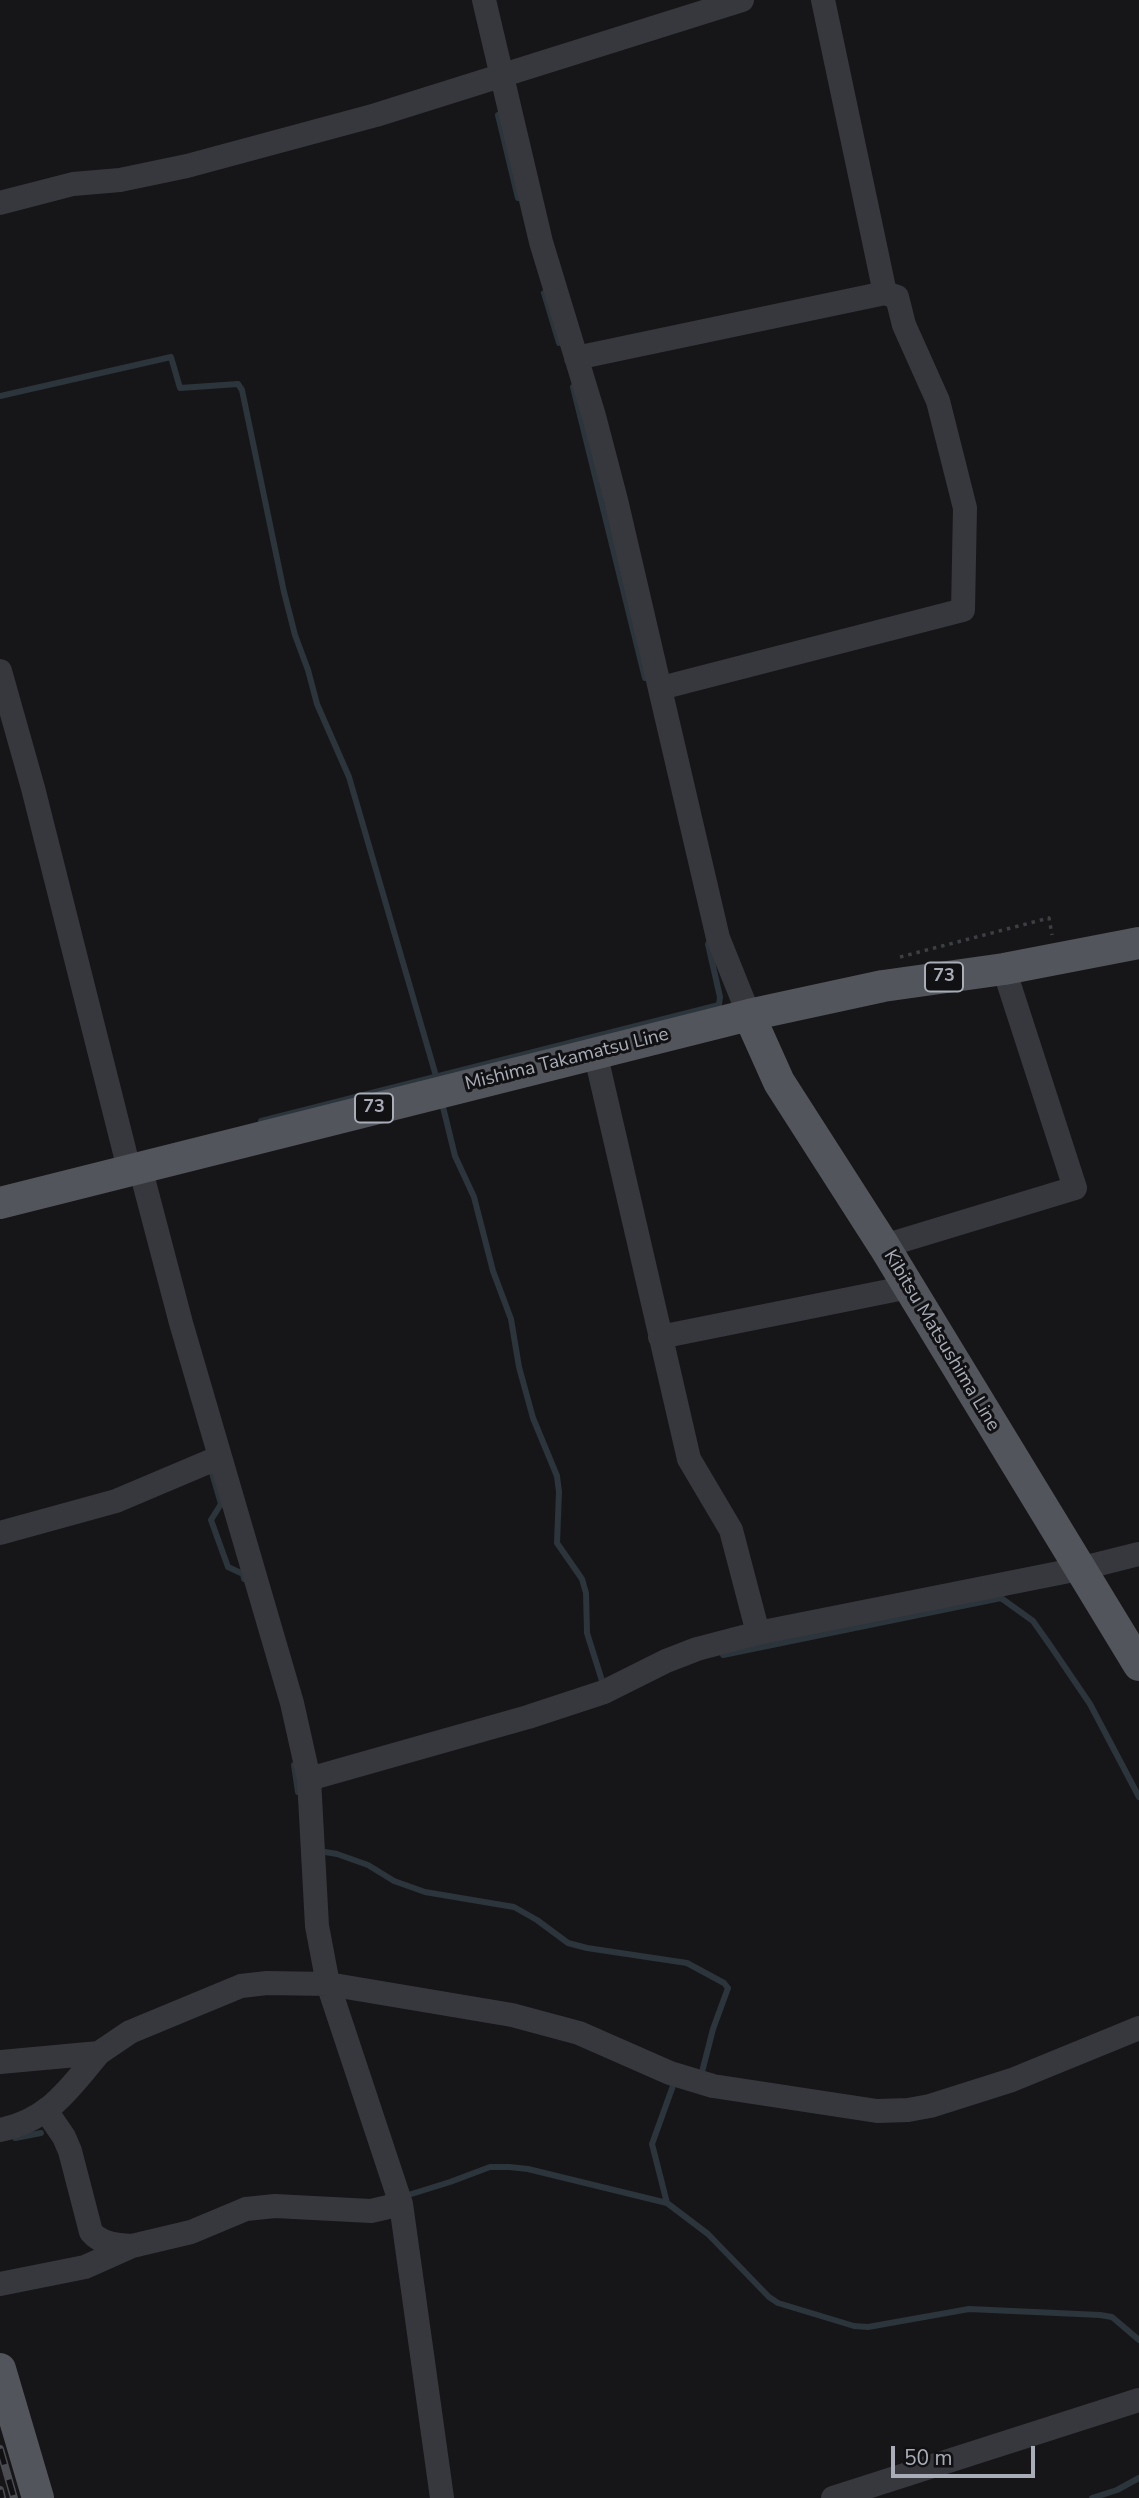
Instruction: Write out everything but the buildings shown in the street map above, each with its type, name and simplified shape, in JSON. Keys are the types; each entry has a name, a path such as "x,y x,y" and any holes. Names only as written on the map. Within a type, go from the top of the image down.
{"main road":[{"name":"Mishima Takamatsu Line","path":"0,1203 130,1162 749,1015 883,986 1004,969 1139,943"},
{"name":"Kibitsu Matsushima Line","path":"749,1015 779,1082 884,1246 1139,1665"},
{"path":"0,2369 38,2498"}],"street":[{"path":"484,0 541,242 617,500 718,938 749,1015"},
{"path":"0,203 74,184 120,180 187,166 376,114 742,0"},
{"path":"823,0 885,293"},
{"path":"576,358 885,293 897,297 904,325 934,393 944,425 965,508 964,610 661,688"},
{"path":"0,671 37,800 130,1162 181,1323 213,1460 292,1703 309,1779 317,1926 328,1984 398,2195 442,2498"},
{"path":"884,1246 1076,1188 1004,969"},
{"path":"595,1052 688,1459 731,1530 758,1633"},
{"path":"660,1337 909,1287"},
{"path":"0,1533 117,1501 213,1460"},
{"path":"309,1779 528,1717 606,1691 697,1649 758,1633 1079,1569 1139,1554"},
{"path":"0,2130 29,2122 47,2112 99,2053 130,2032 241,1986 267,1983 328,1984 526,2018 579,2033 699,2083 877,2110 908,2110 930,2106 1013,2080 1139,2028"},
{"path":"0,2062 99,2053"},
{"path":"47,2112 70,2151 91,2232 105,2242 132,2246"},
{"path":"0,2284 85,2267 132,2246 191,2232 259,2206 372,2211 398,2195"},
{"path":"833,2498 1139,2400"}],"waterway":[{"path":"498,115 518,198"},
{"path":"544,293 559,343"},
{"path":"0,396 171,357 180,388 238,384 242,390 295,635 317,704 349,777 436,1076"},
{"path":"573,387 645,678"},
{"path":"261,1121 719,1005 720,997 708,944"},
{"path":"442,1103 455,1156 474,1197 493,1271 511,1319 519,1367 533,1418 557,1476 557,1543 582,1579 586,1593 587,1633 604,1687"},
{"path":"210,1466 221,1504 211,1520 228,1567 243,1574 244,1579"},
{"path":"723,1655 1001,1598 1033,1621 1052,1648 1090,1704 1139,1797"},
{"path":"294,1765 298,1792"},
{"path":"319,1851 368,1865 394,1881 425,1892 514,1907 568,1943 687,1963 724,1983 728,1988 713,2029 701,2076"},
{"path":"667,2203 652,2144 676,2083"},
{"path":"15,2138 41,2133"},
{"path":"405,2196 490,2167 528,2169 667,2203 708,2234 778,2303 854,2326 868,2327 969,2309 1100,2315 1112,2317 1139,2340"},
{"path":"1092,2498 1117,2490 1139,2478"}],"railway":[{"path":"0,2449 14,2498"},
{"path":"0,2490 2,2498"}]}
